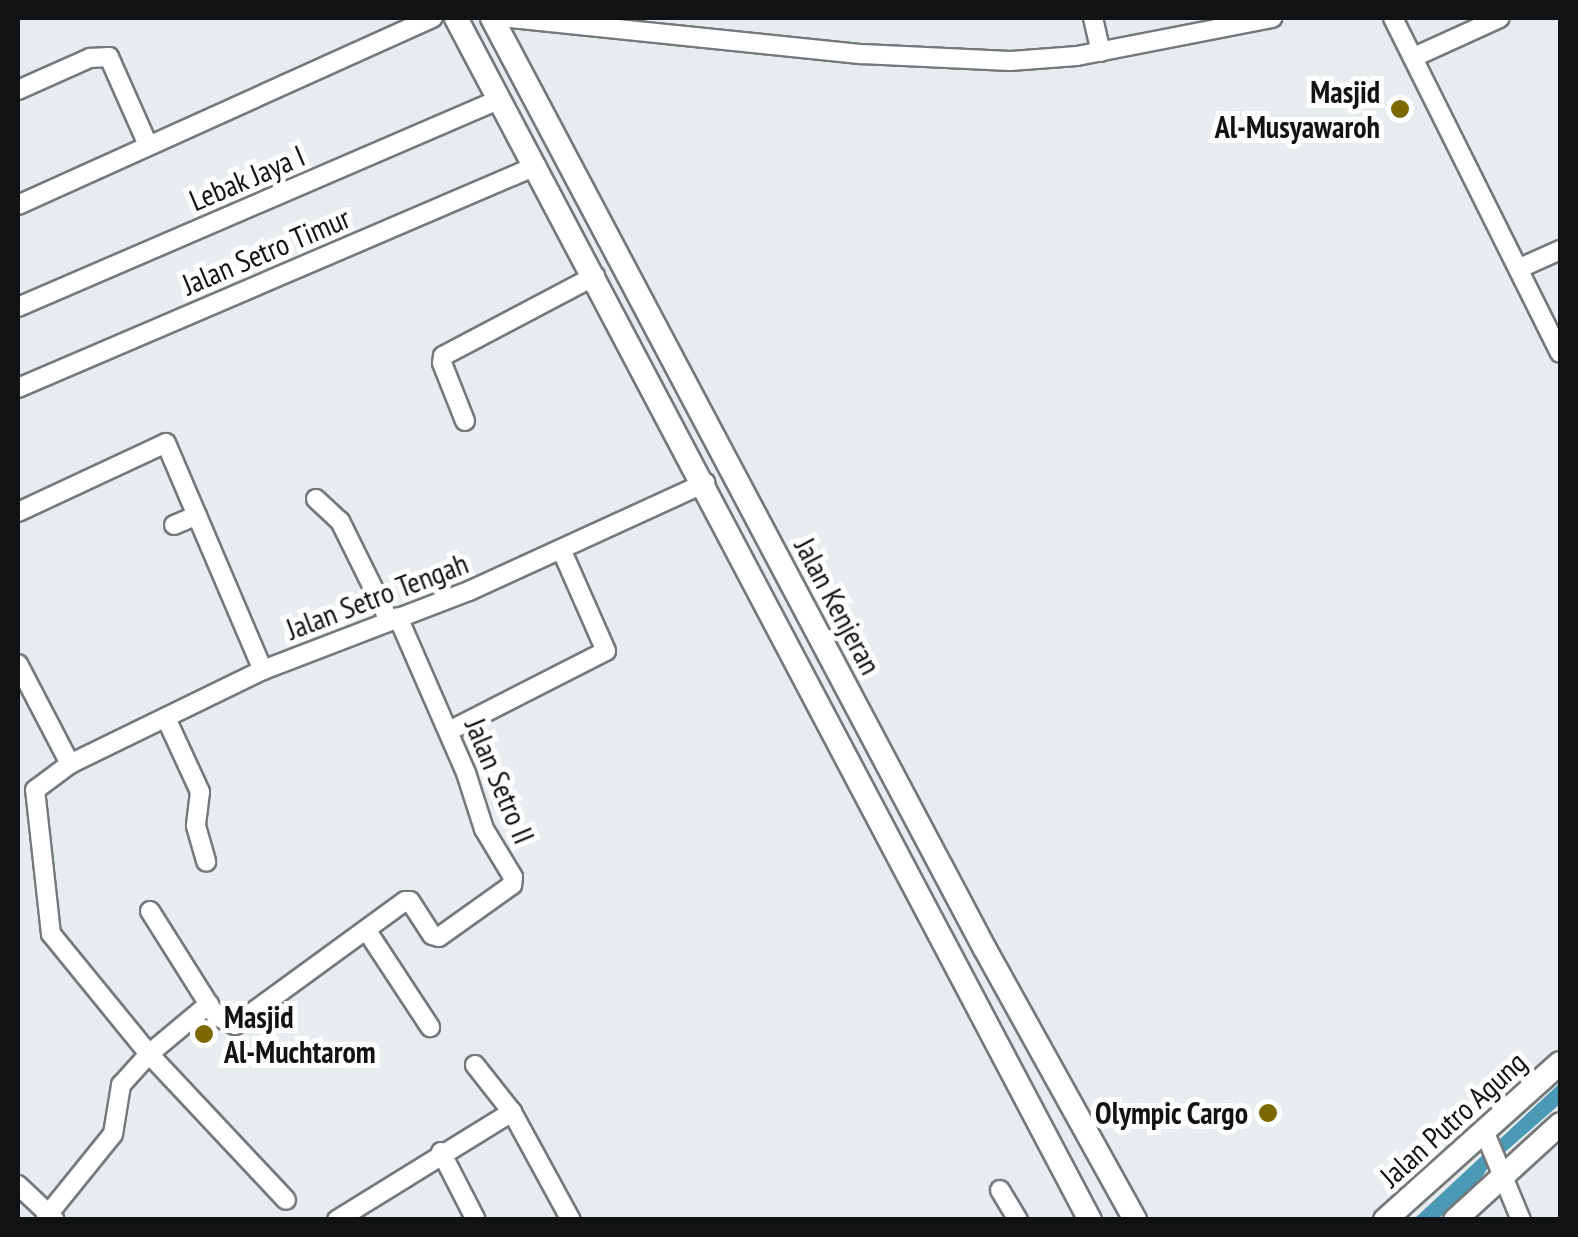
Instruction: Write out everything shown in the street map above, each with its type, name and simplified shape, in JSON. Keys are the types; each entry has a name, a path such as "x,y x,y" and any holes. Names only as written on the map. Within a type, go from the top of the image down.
{"main road":[{"name":"Jalan Kenjeran","path":"456,18 705,482 1090,1220"},
{"name":"Jalan Kenjeran","path":"492,18 810,620 1135,1220"},
{"path":"761,590 779,584 786,574"},
{"path":"785,636 794,623 810,620"},
{"name":"Jalan Putro Agung","path":"1386,1220 1487,1138 1560,1063"},
{"path":"1455,1220 1502,1170 1560,1124"}],"street":[{"path":"18,205 433,18"},
{"path":"511,18 696,26 862,54 1010,61 1100,52 1272,18"},
{"path":"1093,18 1100,52"},
{"path":"1392,18 1560,354"},
{"path":"1414,57 1500,18"},
{"path":"18,90 90,58 109,57 148,145"},
{"name":"Lebak Jaya I","path":"18,307 498,100"},
{"name":"Jalan Setro Timur","path":"18,388 536,166"},
{"path":"1520,268 1560,250"},
{"path":"466,420 442,363 444,356 595,276"},
{"path":"18,512 166,443 263,670"},
{"name":"Jalan Setro Tengah","path":"149,1054 76,970 48,925 33,794 70,764 263,670 469,591 705,482"},
{"name":"Jalan Setro II","path":"209,1004 221,1019 235,1025 245,1022 408,900 432,935 439,937 514,883 479,817 449,731 393,619 340,521 316,499"},
{"path":"174,525 197,516"},
{"path":"449,731 606,651 561,549"},
{"path":"18,664 70,764"},
{"path":"166,718 200,792 196,826 206,862"},
{"path":"18,1185 50,1218 113,1134 121,1085 149,1054 209,1004 150,911"},
{"path":"367,931 430,1027"},
{"path":"149,1054 286,1200"},
{"path":"475,1065 512,1112 571,1220"},
{"path":"337,1220 440,1152 512,1112"},
{"path":"1487,1138 1521,1220"},
{"path":"440,1152 476,1220"},
{"path":"1000,1190 1018,1220"}],"water":[{"path":"1560,1083 1560,1104 1489,1166 1479,1182 1438,1219 1413,1220"}],"place":[{"name":"Masjid Al-Musyawaroh","path":"1400,109"},
{"name":"Masjid Al-Muchtarom","path":"204,1034"},
{"name":"Olympic Cargo","path":"1268,1113"}]}
